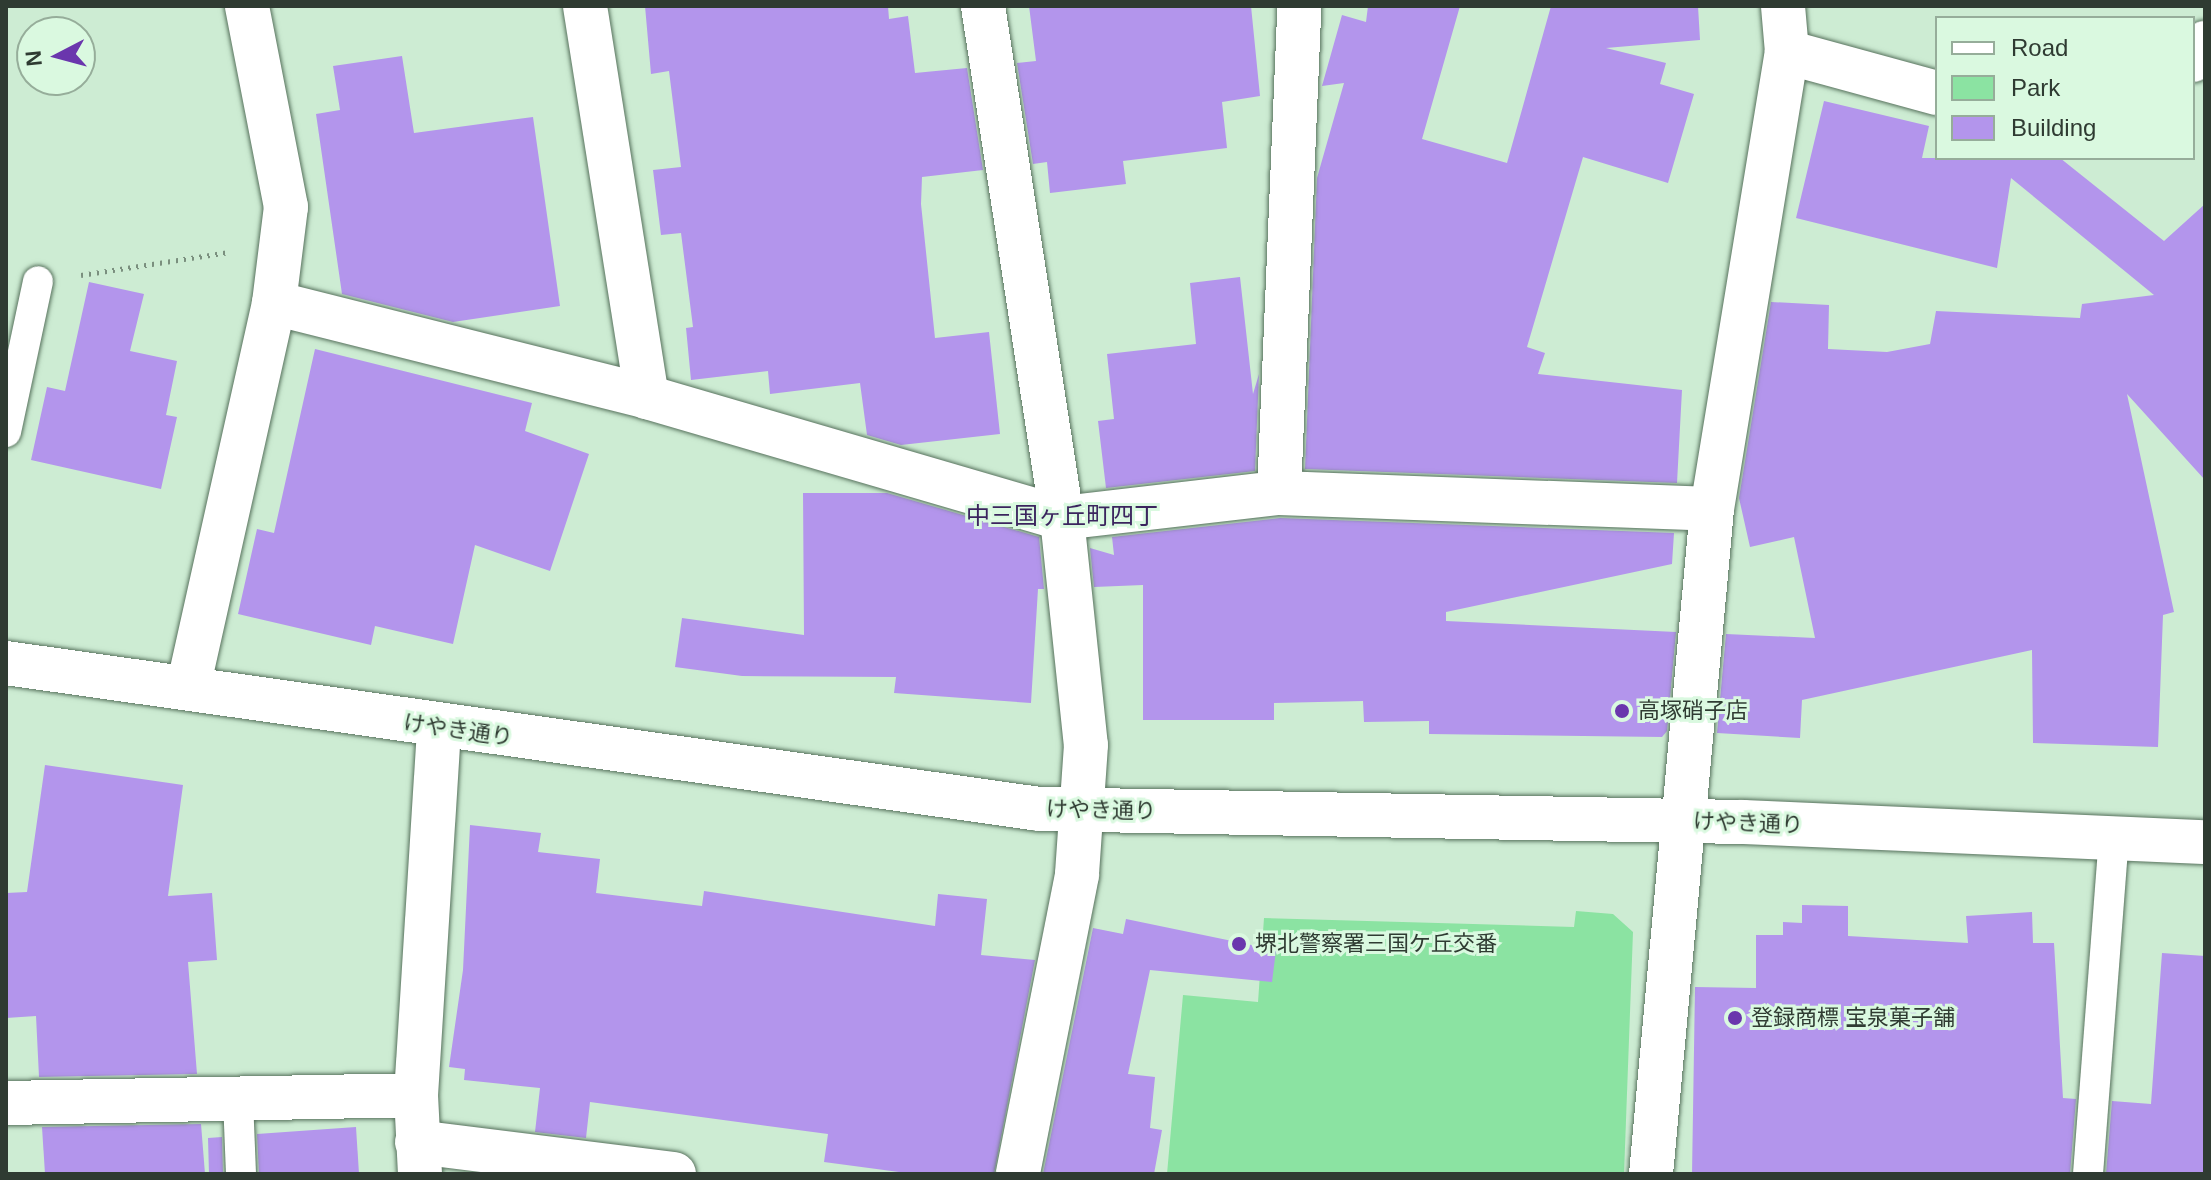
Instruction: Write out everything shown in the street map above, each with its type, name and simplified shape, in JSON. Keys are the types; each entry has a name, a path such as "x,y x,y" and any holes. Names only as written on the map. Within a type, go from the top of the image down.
{"street":[{"path":"188,688 274,303 286,207 247,6"},
{"path":"585,6 647,397"},
{"path":"983,6 1062,518 1086,745 1077,875 1018,1174"},
{"path":"1279,493 1299,6"},
{"path":"1651,1174 1680,821 1712,509 1787,52 1783,6"},
{"path":"1787,52 1935,92"},
{"path":"274,303 647,397 1062,518 1279,493 1712,509"},
{"name":"けやき通り","path":"6,663 857,787 1083,810 1680,821 2205,842"},
{"path":"439,728 416,1095 418,1158 674,1174"},
{"path":"6,1103 416,1095"}],"lane":[{"path":"6,432 38,281"},
{"path":"2088,1174 2114,837"},
{"path":"238,1099 241,1174"}],"path":[{"path":"38,281 281,245"}],"green space":[{"path":"1576,911 1613,914 1633,932 1624,1174 1167,1174 1183,995 1258,1002 1264,918 1574,927"}],"building":[{"path":"645,6 888,6 889,19 908,16 915,73 967,68 983,170 922,177 921,204 935,338 989,332 1000,434 901,445 867,435 860,383 770,394 768,371 691,380 686,328 693,327 681,233 661,235 653,170 681,167 669,71 651,74"},
{"path":"1029,6 1251,6 1260,96 1222,102 1227,148 1123,161 1126,184 1050,193 1047,162 1033,164 1017,63 1036,61"},
{"path":"1368,6 1460,6 1422,139 1507,163 1551,6 1698,6 1700,40 1606,48 1666,63 1660,84 1694,94 1668,183 1583,157 1527,347 1545,353 1538,374 1682,390 1677,483 1305,469 1317,178 1344,83 1322,86 1342,15 1366,22"},
{"path":"402,56 414,133 533,117 560,306 453,322 342,294 316,114 340,110 333,66"},
{"path":"1824,101 1929,126 1922,158 2063,160 2164,241 2205,204 2205,480 2127,394 2174,612 2163,615 2158,747 2033,743 2032,650 1802,700 1800,738 1717,733 1726,634 1815,638 1794,537 1750,547 1739,498 1771,302 1829,305 1828,349 1887,352 1930,344 1936,311 2080,318 2082,304 2154,295 2011,178 1997,268 1796,218"},
{"path":"1240,277 1253,394 1259,374 1255,471 1106,488 1098,421 1114,419 1107,354 1196,344 1190,283"},
{"path":"89,282 144,294 130,351 177,361 166,415 177,417 161,489 31,460 47,387 65,391"},
{"path":"315,349 532,403 525,431 589,454 550,571 475,545 453,644 375,626 371,645 238,614 257,529 274,533"},
{"path":"803,493 887,493 1039,537 1044,589 1038,589 1031,703 894,693 896,677 742,676 675,667 682,618 804,635"},
{"path":"1280,518 1674,533 1672,564 1446,612 1446,621 1676,632 1667,731 1662,737 1429,734 1429,721 1364,722 1363,701 1274,703 1274,720 1143,720 1143,585 1094,587 1090,548 1114,555 1112,537"},
{"path":"45,765 183,785 168,896 212,893 217,960 188,962 197,1074 39,1077 36,1016 6,1018 6,893 27,892"},
{"path":"470,825 541,833 538,852 600,859 596,893 702,906 704,891 935,926 938,894 987,899 981,955 1035,960 994,1174 914,1174 824,1162 828,1134 590,1102 586,1138 535,1132 540,1088 464,1080 465,1069 449,1067 463,970"},
{"path":"1802,905 1848,906 1848,936 1968,943 1966,916 2032,912 2033,943 2054,943 2063,1098 2076,1099 2070,1174 1692,1174 1695,987 1756,988 1756,935 1783,935 1783,922 1802,923"},
{"path":"1126,919 1276,950 1272,982 1150,970 1128,1074 1155,1077 1150,1128 1162,1130 1154,1174 1043,1174 1093,928 1123,934"},
{"path":"2162,953 2205,956 2205,1174 2106,1174 2112,1101 2151,1104"},
{"path":"201,1124 205,1174 45,1174 42,1127"},
{"path":"356,1127 359,1174 259,1174 257,1134"},
{"path":"222,1137 223,1174 209,1174 208,1138"}],"place":[{"name":"高塚硝子店","path":"1622,711"},
{"name":"堺北警察署三国ケ丘交番","path":"1239,944"},
{"name":"登録商標 宝泉菓子舗","path":"1735,1018"}],"district":[{"name":"中三国ヶ丘町四丁","path":"1062,516"}]}
